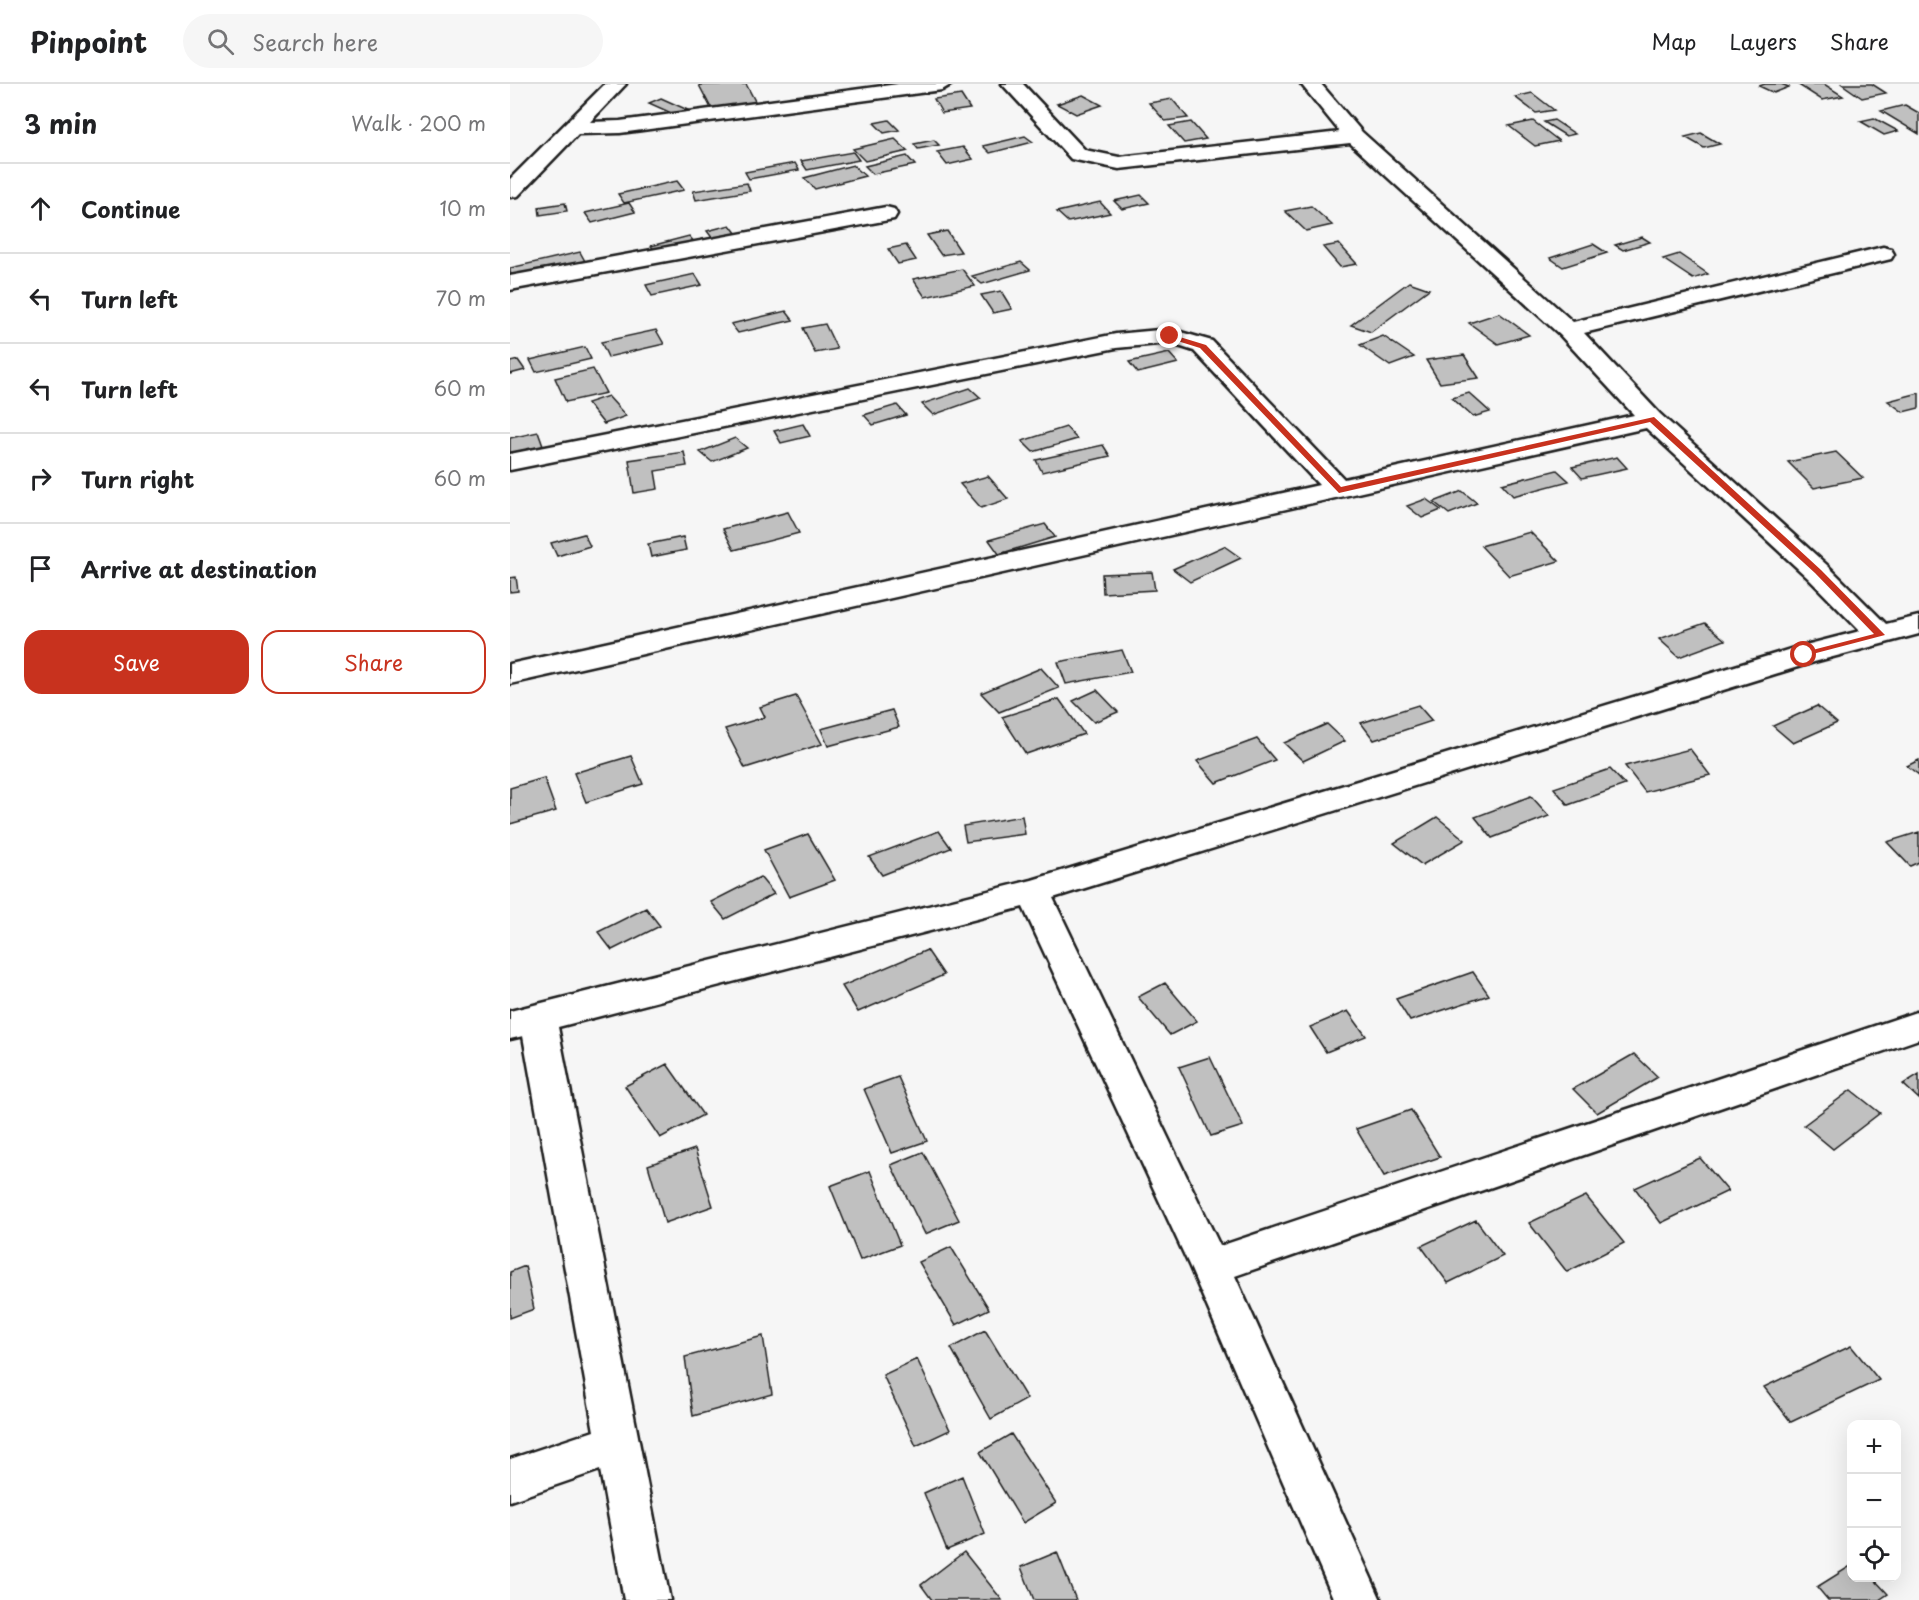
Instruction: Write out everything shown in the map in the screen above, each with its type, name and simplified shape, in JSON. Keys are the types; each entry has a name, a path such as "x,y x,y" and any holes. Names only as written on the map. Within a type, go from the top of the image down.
{"street":[{"path":"510,191 616,84"},
{"path":"573,128 620,127 942,84"},
{"path":"1012,84 1078,155 1119,163 1355,136"},
{"path":"1311,84 1355,136 1568,330 1651,419 1818,572 1881,635"},
{"path":"510,284 885,214"},
{"path":"1568,330 1883,254"},
{"path":"510,462 1116,341 1170,336 1203,346 1339,490"},
{"path":"510,674 1651,419"},
{"path":"646,1600 616,1444 524,1021 1033,892 1793,658 1919,625"},
{"path":"1033,892 1210,1267 1358,1600"},
{"path":"1210,1267 1919,1025"},
{"path":"510,1480 616,1444"}],"building":[{"path":"746,84 756,103 712,110 699,85"},
{"path":"1781,84 1789,87 1774,93 1759,86"},
{"path":"1797,84 1824,84 1843,96 1822,100"},
{"path":"1842,84 1872,84 1886,93 1862,98"},
{"path":"1532,93 1554,110 1536,113 1515,97"},
{"path":"961,95 970,109 942,113 934,99"},
{"path":"1083,95 1102,105 1076,114 1057,104"},
{"path":"661,98 690,111 678,116 649,103"},
{"path":"1172,99 1188,118 1165,121 1149,103"},
{"path":"1905,105 1919,113 1919,134 1881,111"},
{"path":"1874,118 1898,131 1884,135 1860,121"},
{"path":"889,120 899,130 884,133 874,123"},
{"path":"1554,120 1575,134 1566,136 1544,122"},
{"path":"1533,121 1559,141 1535,146 1509,126"},
{"path":"1191,122 1206,139 1184,143 1169,126"},
{"path":"1701,133 1720,144 1704,148 1685,137"},
{"path":"1025,136 1033,142 990,153 983,146"},
{"path":"895,139 908,151 865,161 853,149"},
{"path":"934,140 939,145 918,149 914,144"},
{"path":"963,147 973,159 947,165 937,152"},
{"path":"853,152 859,160 807,170 801,161"},
{"path":"907,156 915,165 873,174 865,166"},
{"path":"795,163 799,170 749,179 745,172"},
{"path":"853,165 865,176 815,189 804,178"},
{"path":"677,181 684,190 624,203 618,194"},
{"path":"747,183 750,191 696,200 693,191"},
{"path":"1141,195 1149,203 1122,209 1114,201"},
{"path":"1100,202 1110,213 1068,222 1057,212"},
{"path":"565,203 567,211 540,215 539,207"},
{"path":"629,203 635,212 592,223 585,213"},
{"path":"1311,206 1332,225 1306,231 1285,211"},
{"path":"730,225 740,238 716,243 707,231"},
{"path":"947,231 961,252 941,255 927,235"},
{"path":"689,236 697,245 659,255 651,246"},
{"path":"1642,237 1650,242 1623,250 1615,245"},
{"path":"1339,244 1357,264 1340,267 1323,247"},
{"path":"1593,244 1607,253 1563,267 1550,258"},
{"path":"906,245 916,260 898,264 888,249"},
{"path":"580,252 586,263 514,280 510,272 510,268"},
{"path":"1679,254 1708,274 1693,279 1663,259"},
{"path":"1021,262 1030,270 982,284 972,276"},
{"path":"962,269 975,286 925,297 913,279"},
{"path":"695,274 702,285 652,296 646,285"},
{"path":"1409,282 1429,289 1371,332 1351,325"},
{"path":"1001,291 1012,309 993,313 981,295"},
{"path":"786,311 793,320 738,333 731,324"},
{"path":"1499,313 1529,335 1498,344 1469,323"},
{"path":"825,324 837,349 815,353 803,328"},
{"path":"656,330 664,344 608,357 601,342"},
{"path":"1383,336 1414,357 1390,366 1360,345"},
{"path":"585,347 591,359 536,372 530,360"},
{"path":"1169,353 1178,363 1138,373 1129,362"},
{"path":"1464,355 1479,378 1440,383 1426,360"},
{"path":"518,360 525,370 510,374 510,362"},
{"path":"593,369 606,393 566,402 555,378"},
{"path":"970,388 981,398 933,415 922,404"},
{"path":"1469,393 1490,412 1473,417 1452,398"},
{"path":"1919,393 1919,408 1903,412 1888,401"},
{"path":"608,396 626,416 604,424 587,403"},
{"path":"897,405 906,415 873,425 864,415"},
{"path":"803,424 810,436 781,443 774,431"},
{"path":"1066,427 1077,439 1033,452 1022,441"},
{"path":"538,432 543,446 510,453 510,438"},
{"path":"735,438 747,448 712,462 700,452"},
{"path":"1103,445 1110,456 1042,472 1036,460"},
{"path":"684,452 687,466 655,471 658,489 634,493 629,460"},
{"path":"1836,452 1863,478 1814,488 1788,462"},
{"path":"1617,457 1627,468 1582,478 1572,467"},
{"path":"1557,470 1569,481 1513,496 1502,484"},
{"path":"988,476 1008,499 981,508 960,484"},
{"path":"1462,491 1477,503 1449,514 1434,502"},
{"path":"1426,499 1441,510 1422,518 1407,506"},
{"path":"788,512 799,533 734,550 723,529"},
{"path":"1045,524 1055,537 999,554 989,540"},
{"path":"1530,532 1559,561 1509,576 1481,546"},
{"path":"584,534 590,546 557,556 551,543"},
{"path":"683,537 686,550 651,557 648,544"},
{"path":"1224,546 1241,558 1190,582 1173,569"},
{"path":"1152,572 1155,590 1103,593 1102,574"},
{"path":"516,577 518,591 510,592 510,578"},
{"path":"1705,623 1725,640 1679,657 1659,639"},
{"path":"1122,650 1131,672 1066,684 1058,662"},
{"path":"1041,668 1059,688 999,712 981,693"},
{"path":"1097,690 1118,712 1094,722 1073,701"},
{"path":"796,696 822,744 745,768 725,729 765,717 760,707"},
{"path":"1059,699 1084,734 1026,754 1002,717"},
{"path":"1418,705 1432,721 1374,740 1361,723"},
{"path":"1817,706 1837,723 1793,743 1773,726"},
{"path":"892,710 899,727 828,746 821,729"},
{"path":"1327,724 1345,741 1303,761 1284,743"},
{"path":"1257,739 1275,760 1216,783 1197,761"},
{"path":"1690,749 1710,775 1645,792 1625,766"},
{"path":"631,756 643,784 586,802 574,773"},
{"path":"1919,760 1919,775 1907,766"},
{"path":"1610,769 1625,785 1568,805 1554,788"},
{"path":"544,778 556,811 510,824 510,788"},
{"path":"1531,796 1549,816 1492,838 1475,817"},
{"path":"1022,816 1025,834 966,842 963,826"},
{"path":"1437,817 1465,840 1422,865 1394,843"},
{"path":"939,831 951,848 882,875 869,857"},
{"path":"1919,832 1919,862 1910,866 1887,842"},
{"path":"808,834 835,880 789,897 764,850"},
{"path":"760,877 774,894 725,919 711,902"},
{"path":"646,908 660,926 612,950 598,932"},
{"path":"927,950 944,975 858,1012 842,986"},
{"path":"1473,972 1489,995 1410,1021 1396,999"},
{"path":"1165,983 1197,1021 1170,1035 1138,997"},
{"path":"1348,1011 1366,1036 1326,1052 1310,1027"},
{"path":"1634,1054 1658,1077 1597,1113 1573,1089"},
{"path":"1210,1057 1243,1126 1211,1136 1179,1067"},
{"path":"667,1064 703,1115 660,1138 625,1086"},
{"path":"1919,1074 1919,1099 1903,1084"},
{"path":"898,1077 927,1141 892,1153 864,1089"},
{"path":"1851,1090 1880,1113 1833,1149 1804,1125"},
{"path":"1411,1110 1440,1157 1384,1176 1356,1129"},
{"path":"695,1149 713,1206 665,1223 648,1165"},
{"path":"923,1152 959,1220 925,1234 891,1165"},
{"path":"1700,1158 1728,1191 1661,1223 1635,1188"},
{"path":"870,1171 900,1245 860,1260 830,1186"},
{"path":"1586,1196 1624,1243 1567,1272 1529,1223"},
{"path":"1476,1220 1503,1256 1448,1283 1421,1246"},
{"path":"951,1247 989,1309 956,1325 919,1262"},
{"path":"525,1266 534,1309 510,1318 510,1272"},
{"path":"985,1330 1027,1399 991,1419 951,1348"},
{"path":"763,1336 772,1394 693,1416 685,1357"},
{"path":"1851,1346 1879,1380 1791,1422 1764,1387"},
{"path":"917,1359 950,1430 916,1446 883,1375"},
{"path":"1011,1434 1056,1503 1023,1523 980,1452"},
{"path":"962,1476 985,1534 947,1550 924,1493"},
{"path":"964,1552 1002,1600 932,1600 921,1585"},
{"path":"1057,1552 1076,1600 1034,1600 1021,1567"},
{"path":"1847,1568 1847,1582 1877,1582 1888,1594 1879,1600 1828,1600 1817,1587"}],"route":[{"path":"1170,336 1203,346 1339,490 1651,419 1818,572 1881,635 1804,655"}]}
